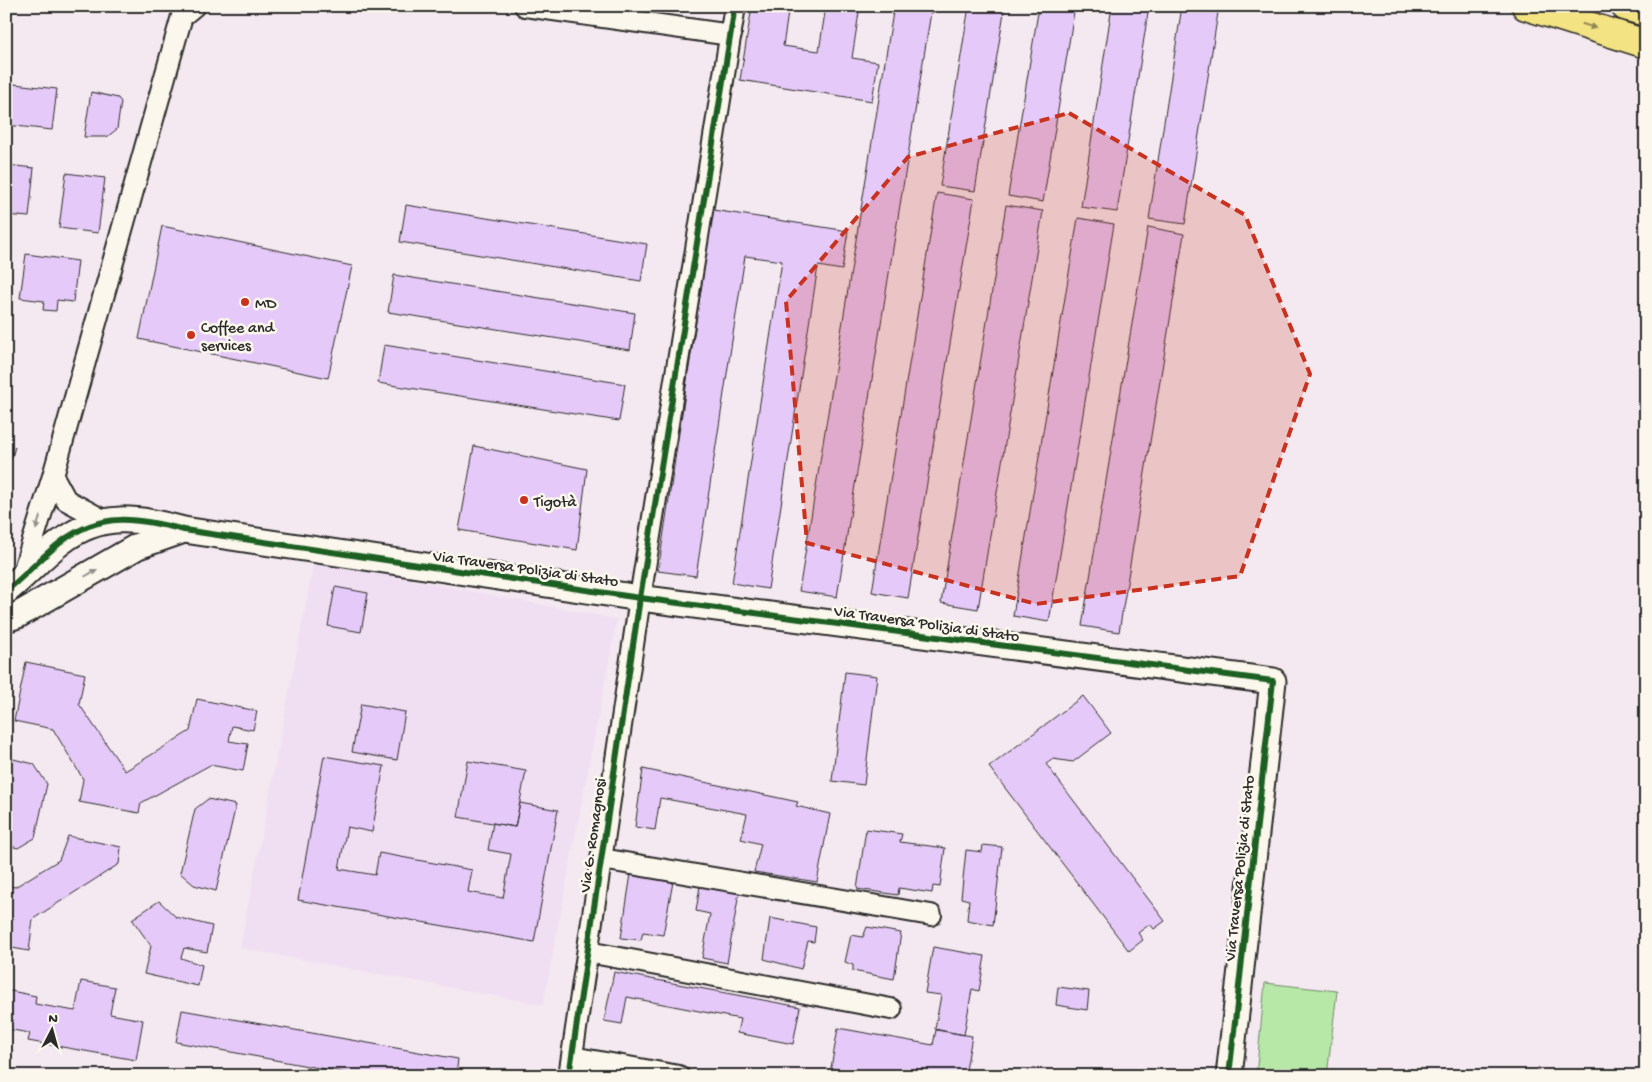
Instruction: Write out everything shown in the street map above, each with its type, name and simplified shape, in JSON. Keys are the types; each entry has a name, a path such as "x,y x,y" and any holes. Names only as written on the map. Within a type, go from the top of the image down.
{"highway":[{"path":"1526,6 1646,44"},
{"path":"1626,6 1646,12"}],"street":[{"path":"12,617 14,585 53,476 182,16 194,6"},
{"path":"525,6 731,35"},
{"name":"Via G. Romagnosi","path":"571,1066 640,598 735,6"},
{"path":"53,476 66,500 105,521 114,540 116,559"},
{"name":"Via Traversa Polizia di Stato","path":"14,585 62,542 89,525 127,519 151,521 184,530 640,598 1273,681 1229,1076"},
{"path":"12,617 138,546 184,530"},
{"path":"41,559 47,577 62,590"},
{"path":"602,859 931,915"},
{"path":"588,952 892,1009"},
{"path":"571,1066 679,1076"}],"highlighted area":[{"path":"1069,113 1245,215 1310,374 1240,576 1036,604 807,543 786,301 908,157"}],"shaded area":[{"path":"314,561 617,619 543,1005 240,948"}],"green space":[{"path":"1265,983 1337,991 1327,1076 1256,1076"}],"building":[{"path":"752,6 789,6 783,46 819,51 826,6 860,6 852,58 878,62 872,101 740,80"},
{"path":"894,6 932,6 837,597 799,591"},
{"path":"969,6 1005,6 975,191 940,186"},
{"path":"1039,6 1075,6 1043,202 1008,196"},
{"path":"1112,6 1149,6 1117,212 1081,207"},
{"path":"1182,6 1219,6 1185,224 1149,219"},
{"path":"6,83 57,89 52,130 6,125"},
{"path":"91,92 118,98 121,102 117,129 107,137 84,137"},
{"path":"6,165 34,168 29,217 6,215"},
{"path":"66,173 105,178 98,233 59,228"},
{"path":"937,193 974,199 908,598 872,592"},
{"path":"406,205 647,244 641,281 400,242"},
{"path":"1006,205 1043,211 978,609 941,603"},
{"path":"713,210 848,231 842,270 818,266 768,589 732,583 782,261 745,256 696,576 658,571"},
{"path":"1078,218 1114,224 1049,622 1013,616"},
{"name":"MD","path":"162,226 352,266 328,378 139,339"},
{"path":"1148,227 1184,234 1119,632 1082,626"},
{"path":"26,254 78,261 73,302 57,300 56,311 43,310 44,301 20,298"},
{"path":"394,275 635,313 630,350 388,312"},
{"path":"384,345 625,384 619,421 378,383"},
{"path":"6,445 15,447 12,457 6,455"},
{"name":"Tigotà","path":"474,446 587,469 577,550 459,530"},
{"path":"335,587 368,593 361,632 328,626"},
{"path":"26,662 85,674 79,704 125,771 190,731 197,699 257,711 253,730 232,726 229,741 248,744 243,771 210,765 141,803 139,813 79,802 83,779 53,729 14,721"},
{"path":"845,672 877,676 864,785 832,781"},
{"path":"1083,696 1111,733 1073,762 1053,759 1046,764 1165,921 1154,929 1150,924 1138,933 1143,940 1129,951 989,767"},
{"path":"361,704 405,712 397,760 352,752"},
{"path":"324,756 384,766 372,832 347,827 339,869 375,875 379,853 472,870 468,892 503,898 511,854 488,850 493,823 515,827 520,803 558,810 534,942 298,900"},
{"path":"9,758 34,764 47,784 35,838 18,848 6,845 6,773"},
{"path":"468,761 526,771 515,827 458,817"},
{"path":"643,769 798,802 796,806 830,814 817,882 754,872 761,844 741,839 747,814 660,798 655,830 635,827"},
{"path":"208,799 236,805 216,891 194,885 180,873 195,809"},
{"path":"866,829 902,834 900,842 945,848 940,887 933,886 932,893 899,888 898,895 857,889"},
{"path":"68,836 121,847 119,864 33,919 29,951 6,947 6,885 15,887 59,860"},
{"path":"983,845 1002,847 993,925 967,920 969,900 961,898 966,850 982,852"},
{"path":"631,874 673,882 663,935 643,932 641,940 621,938"},
{"path":"700,886 739,893 727,963 702,958 710,914 696,911"},
{"path":"159,901 176,917 212,926 207,952 184,948 181,958 202,965 198,986 144,974 151,946 132,919"},
{"path":"770,918 816,927 814,942 808,941 801,969 764,959"},
{"path":"867,927 901,933 894,979 853,971 853,965 845,962 851,935 863,937"},
{"path":"933,947 985,956 979,991 972,989 964,1035 935,1029 941,995 925,993"},
{"path":"614,972 800,1007 793,1044 737,1033 740,1019 627,997 622,1024 604,1021"},
{"path":"81,981 115,987 110,1014 143,1020 136,1060 28,1041 30,1033 6,1029 6,990 36,996 35,1004 75,1011"},
{"path":"1058,987 1089,991 1087,1010 1056,1005"},
{"path":"182,1010 458,1059 456,1076 363,1076 176,1042"},
{"path":"838,1028 933,1045 936,1030 972,1036 965,1076 877,1076 831,1068"}],"cycle path":[{"path":"569,1076 640,598 735,6"},
{"path":"6,591 61,542 76,532 105,521 135,520 184,530 640,598 1273,681 1229,1076"}],"place":[{"name":"MD","path":"245,302"},
{"name":"Coffee and services","path":"191,335"},
{"name":"Tigotà","path":"524,500"}]}
